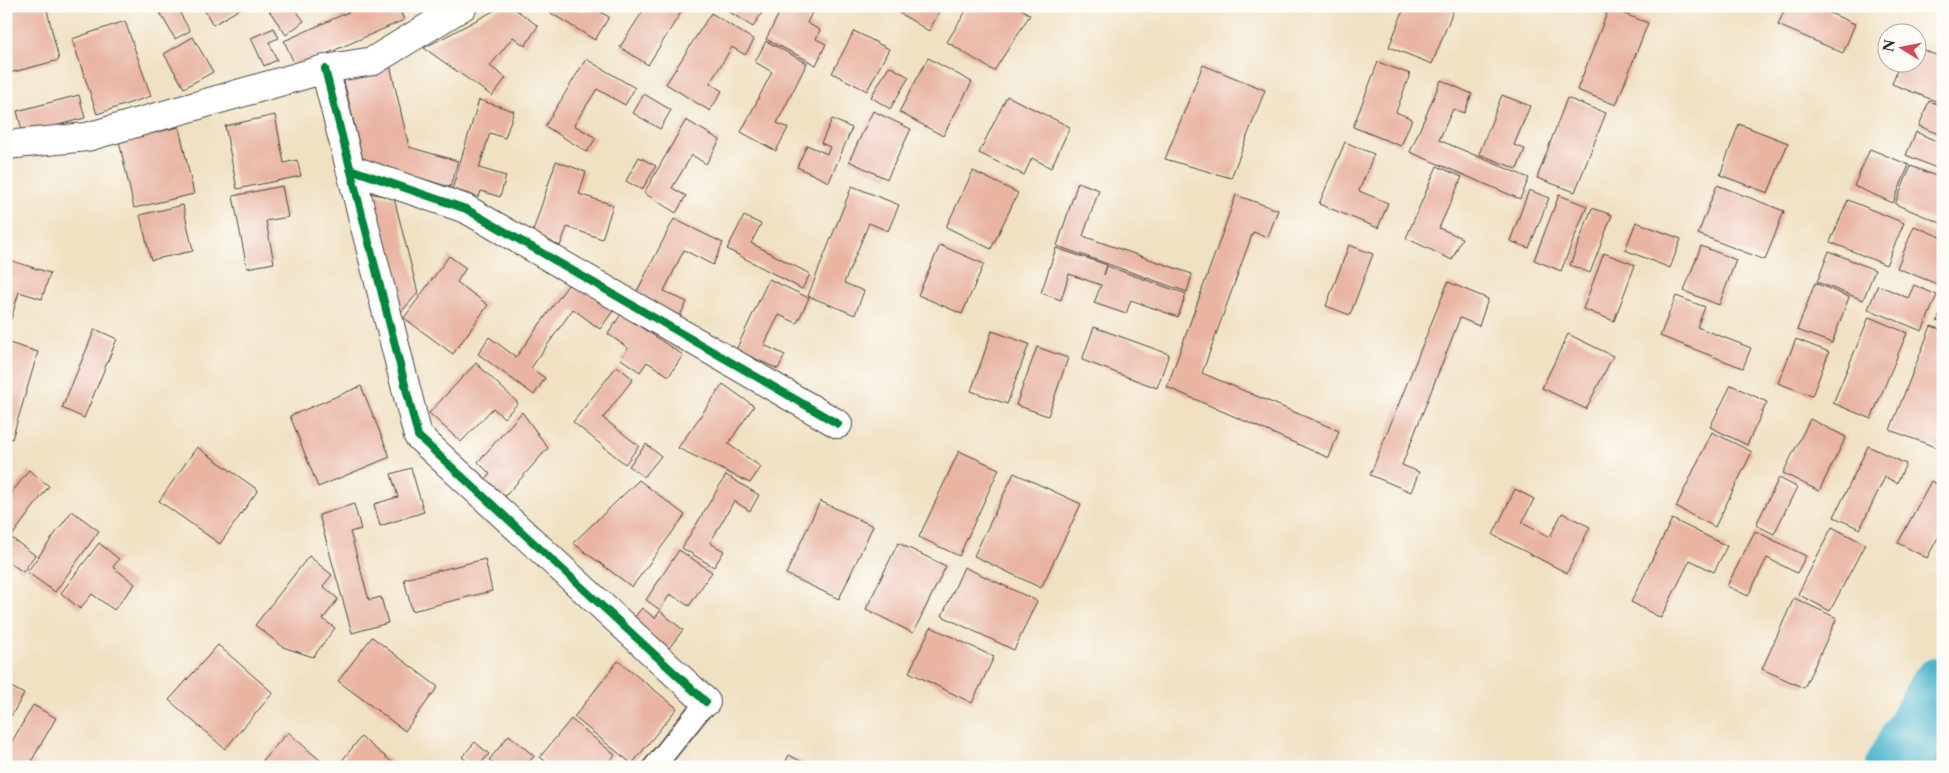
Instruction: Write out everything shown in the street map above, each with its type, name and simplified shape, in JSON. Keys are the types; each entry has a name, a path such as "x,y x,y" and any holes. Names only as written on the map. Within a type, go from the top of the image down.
{"street":[{"path":"6,145 87,137 325,69 373,61 427,16 463,6"},
{"path":"325,69 418,436 706,702"},
{"path":"350,169 466,209 838,424"}],"lane":[{"path":"654,767 706,702"}],"building":[{"path":"6,6 46,6 59,60 6,74"},
{"path":"167,6 176,6 190,31 175,39 159,11"},
{"path":"202,6 245,6 213,25"},
{"path":"266,6 293,6 304,21 286,35"},
{"path":"362,6 398,6 404,20 296,67 284,41"},
{"path":"503,6 511,6 538,26 525,46 513,37 490,66 506,78 492,96 424,48"},
{"path":"539,6 575,6 586,13 591,6 609,17 595,40"},
{"path":"646,6 685,6 648,65 620,47"},
{"path":"720,6 766,6 753,27"},
{"path":"783,6 815,6 807,23 820,30 816,39 826,44 816,65 766,39"},
{"path":"888,6 942,6 929,31"},
{"path":"969,6 1017,6 1030,15 994,71 947,42"},
{"path":"1405,6 1455,6 1432,64 1389,47"},
{"path":"1786,6 1833,6 1830,13 1855,24 1843,53 1778,25"},
{"path":"1609,8 1648,23 1616,105 1577,90"},
{"path":"711,13 754,40 745,55 732,47 710,83 722,91 710,111 666,84"},
{"path":"125,21 151,96 97,114 72,39"},
{"path":"274,28 279,38 269,42 277,60 264,66 251,38"},
{"path":"854,31 889,49 867,91 832,73"},
{"path":"193,37 213,72 184,88 164,54"},
{"path":"766,41 807,63 777,123 788,128 776,151 741,132 772,72 755,62"},
{"path":"1926,51 1943,58 1943,104 1892,84 1896,72 1926,72"},
{"path":"928,58 972,82 943,136 899,112"},
{"path":"586,59 635,88 625,105 597,89 574,125 596,138 587,152 545,126"},
{"path":"1378,62 1410,74 1396,112 1412,119 1401,146 1353,127"},
{"path":"390,65 409,147 458,161 450,187 363,161 343,77"},
{"path":"1203,65 1265,90 1231,178 1165,159"},
{"path":"889,66 909,77 890,109 871,97"},
{"path":"1441,80 1472,94 1464,113 1453,109 1439,140 1529,178 1520,199 1410,152"},
{"path":"644,94 671,110 660,129 633,113"},
{"path":"79,95 85,118 23,134 17,111"},
{"path":"1502,95 1530,106 1514,145 1525,149 1517,169 1479,154"},
{"path":"1007,96 1070,127 1051,168 1032,158 1024,175 979,153"},
{"path":"1567,98 1606,113 1575,192 1537,178"},
{"path":"479,100 514,111 505,138 490,133 479,168 506,176 500,197 481,191 479,197 452,189"},
{"path":"1929,101 1943,106 1943,136 1919,126"},
{"path":"873,111 911,129 887,179 849,161"},
{"path":"275,115 284,163 297,160 301,176 237,189 225,126"},
{"path":"832,119 852,128 829,182 797,167 807,145 827,154 830,147 821,143"},
{"path":"686,120 720,140 706,164 692,155 672,188 686,196 676,213 644,193"},
{"path":"1739,124 1788,143 1768,193 1720,175"},
{"path":"179,127 194,194 134,208 119,141"},
{"path":"1916,132 1943,144 1943,171 1906,155"},
{"path":"1345,142 1374,154 1359,191 1388,203 1378,228 1319,204"},
{"path":"1870,149 1909,165 1893,203 1854,186"},
{"path":"639,157 656,166 642,190 626,181"},
{"path":"556,161 586,172 579,194 613,205 602,239 567,227 560,246 532,234"},
{"path":"1437,166 1462,177 1439,228 1462,238 1452,260 1406,238"},
{"path":"1911,166 1943,179 1943,224 1895,204"},
{"path":"973,171 1018,193 991,249 946,227"},
{"path":"1078,182 1099,190 1083,236 1192,274 1187,292 1057,246"},
{"path":"1717,185 1784,211 1765,260 1698,234"},
{"path":"282,186 288,217 266,221 274,263 247,268 233,196"},
{"path":"852,186 899,205 888,231 869,223 844,283 864,291 855,315 808,296"},
{"path":"1529,190 1549,198 1529,248 1510,241"},
{"path":"369,193 394,198 418,293 401,312"},
{"path":"1236,195 1278,210 1268,237 1253,232 1202,373 1339,431 1329,458 1167,387"},
{"path":"1559,195 1587,206 1561,271 1534,260"},
{"path":"1848,200 1904,223 1886,265 1830,242"},
{"path":"183,205 193,251 151,260 140,215"},
{"path":"1592,208 1612,215 1590,273 1570,265"},
{"path":"744,216 761,224 751,243 810,274 802,289 727,249"},
{"path":"674,219 723,243 713,265 684,250 664,291 687,302 677,321 633,299"},
{"path":"1636,222 1681,239 1670,268 1625,250"},
{"path":"1914,226 1943,238 1943,270 1937,284 1897,268"},
{"path":"940,245 984,264 962,314 918,295"},
{"path":"1349,245 1373,254 1350,315 1326,306"},
{"path":"1701,246 1736,260 1719,305 1684,291"},
{"path":"1056,248 1107,265 1104,275 1107,266 1186,294 1178,317 1131,300 1126,314 1094,303 1101,285 1069,274 1061,300 1041,293"},
{"path":"1829,251 1875,270 1863,300 1817,282"},
{"path":"1604,253 1635,265 1614,321 1583,309"},
{"path":"449,256 466,268 457,282 488,305 453,354 404,318"},
{"path":"6,259 50,273 42,299 19,292 7,332"},
{"path":"769,279 809,298 797,323 779,315 764,345 785,355 778,369 736,350"},
{"path":"571,281 613,311 600,329 573,309 531,368 545,378 534,395 478,354 489,337 516,357"},
{"path":"1448,282 1488,299 1479,326 1460,318 1402,465 1419,472 1411,492 1370,475"},
{"path":"1815,283 1849,297 1832,343 1797,330"},
{"path":"1878,285 1908,298 1914,285 1937,295 1922,331 1868,309"},
{"path":"1676,296 1705,307 1697,327 1751,348 1743,368 1660,336"},
{"path":"1943,307 1943,323 1937,321"},
{"path":"621,314 683,355 669,376 647,362 640,372 621,359 628,348 608,334"},
{"path":"1869,317 1907,333 1871,419 1833,403"},
{"path":"1931,326 1943,330 1943,450 1890,430"},
{"path":"1094,327 1169,354 1157,388 1082,360"},
{"path":"95,329 117,339 84,418 62,408"},
{"path":"992,331 1029,344 1007,404 971,391"},
{"path":"1568,334 1613,356 1586,409 1542,388"},
{"path":"1796,339 1829,352 1812,396 1778,383"},
{"path":"6,342 38,352 12,439 6,438"},
{"path":"1037,347 1068,358 1048,416 1016,405"},
{"path":"476,363 518,403 504,418 493,408 461,442 429,413"},
{"path":"617,366 633,379 603,418 639,446 625,464 573,422"},
{"path":"723,384 754,406 728,444 761,467 750,483 678,448"},
{"path":"1731,385 1767,402 1747,445 1710,427"},
{"path":"361,386 390,457 318,487 290,416"},
{"path":"522,412 548,448 500,502 480,485 490,474 478,462"},
{"path":"1810,419 1846,437 1819,491 1783,473"},
{"path":"1712,432 1752,452 1715,527 1676,507"},
{"path":"646,444 661,456 644,477 629,466"},
{"path":"1868,446 1906,464 1897,483 1885,477 1860,529 1834,517"},
{"path":"197,447 258,490 220,544 159,501"},
{"path":"959,451 999,469 959,556 919,537"},
{"path":"411,468 424,512 380,526 374,504 398,497 391,474"},
{"path":"29,470 49,486 12,536 6,531 6,500"},
{"path":"1014,473 1081,504 1041,588 974,556"},
{"path":"726,475 759,495 750,511 734,501 710,543 724,551 714,567 682,548"},
{"path":"1779,478 1797,487 1774,534 1756,525"},
{"path":"639,480 685,515 632,587 573,543"},
{"path":"1931,481 1943,487 1943,528 1927,558 1898,543"},
{"path":"1515,489 1534,499 1522,523 1550,537 1562,513 1590,527 1567,573 1493,535"},
{"path":"820,501 873,526 839,599 786,574"},
{"path":"354,504 361,529 350,532 369,600 381,597 388,623 352,633 319,515"},
{"path":"72,511 99,531 55,592 27,572"},
{"path":"1672,519 1727,546 1714,572 1690,560 1661,618 1631,602"},
{"path":"1832,527 1865,544 1830,611 1798,594"},
{"path":"1755,531 1806,556 1797,573 1767,558 1748,596 1727,586"},
{"path":"6,534 35,555 23,572 6,560"},
{"path":"99,543 119,559 113,567 135,584 114,610 92,594 80,609 61,593"},
{"path":"898,543 946,566 913,633 866,609"},
{"path":"679,550 712,572 689,606 670,594 660,610 646,600"},
{"path":"309,556 332,575 323,586 338,599 323,619 335,628 313,657 283,647 255,625"},
{"path":"485,559 492,591 412,611 404,579"},
{"path":"964,567 1037,601 1014,650 942,616"},
{"path":"1794,598 1837,618 1804,688 1762,669"},
{"path":"642,608 655,618 660,611 683,630 665,653 628,625"},
{"path":"931,627 994,657 972,703 909,672"},
{"path":"372,637 438,687 405,731 338,681"},
{"path":"218,645 273,693 225,749 169,700"},
{"path":"618,661 677,708 632,764 574,717"},
{"path":"6,684 24,694 6,725"},
{"path":"33,705 56,718 32,760 43,767 6,767 6,752"},
{"path":"571,719 615,755 605,767 553,767 540,757"},
{"path":"288,732 323,763 319,767 257,767"},
{"path":"509,735 534,756 525,767 497,767 489,760"},
{"path":"361,737 398,767 345,767 340,763"},
{"path":"475,742 489,754 478,767 474,767 462,757"},
{"path":"789,755 811,767 783,767"}],"waterway":[{"path":"1900,767 1943,691"}],"cycle path":[{"path":"325,69 418,436 706,702"},
{"path":"350,169 466,209 838,424"}]}
